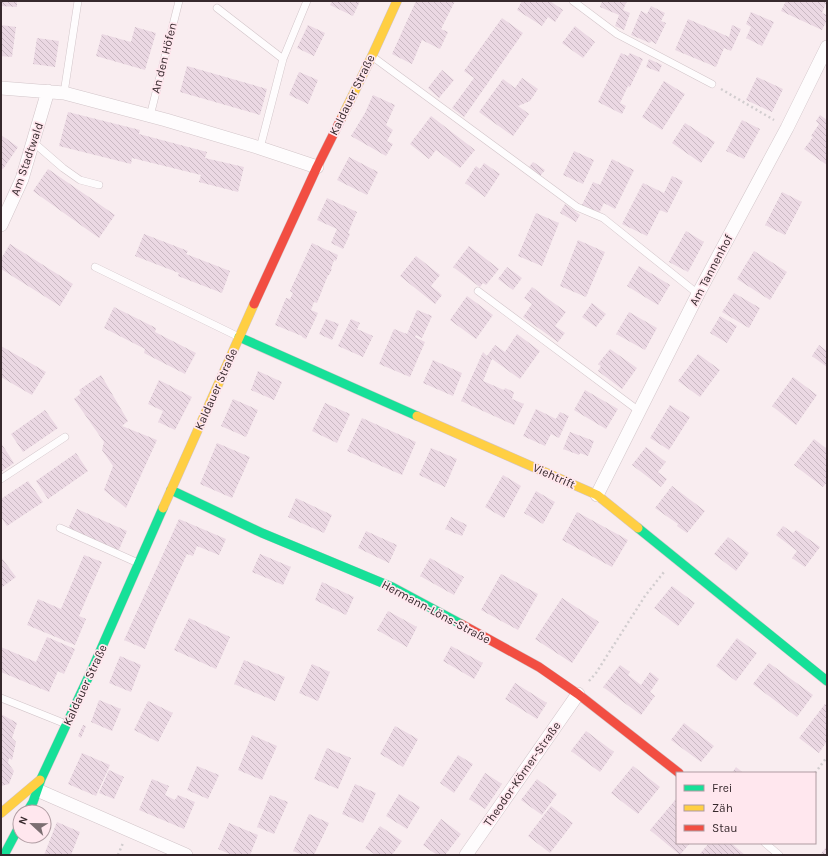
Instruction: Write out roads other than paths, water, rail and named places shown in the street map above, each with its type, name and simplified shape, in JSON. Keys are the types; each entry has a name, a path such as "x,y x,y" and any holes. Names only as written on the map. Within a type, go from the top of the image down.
{"street":[{"name":"Kaldauer Straße","path":"31,804 94,665 170,490 239,337 317,167 372,56 396,1"},
{"name":"Am Tannenhof","path":"597,495 698,294 787,128 827,47"},
{"path":"1,88 64,93 260,148 317,167"},
{"name":"Am Stadtwald","path":"1,225 22,179 48,91"},
{"name":"Viehtrift","path":"239,337 597,495 827,681"},
{"name":"Hermann-Löns-Straße","path":"170,490 262,533 392,587 539,667 578,694 678,772"},
{"name":"Theodor-Körner-Straße","path":"466,855 578,694"},
{"path":"39,785 186,855"},
{"name":"Kaldauer Straße","path":"1,812 39,785"},
{"path":"4,855 12,840"}],"lane":[{"path":"64,93 78,1"},
{"name":"An den Höfen","path":"150,116 179,1"},
{"path":"260,148 283,59 307,1"},
{"path":"573,1 617,34 712,84"},
{"path":"217,8 283,59"},
{"path":"372,56 578,207 603,218 698,294"},
{"path":"33,142 63,168 80,180 99,185"},
{"path":"95,267 239,337"},
{"path":"478,291 639,411"},
{"path":"1,479 65,437"},
{"path":"60,528 139,563"},
{"path":"1,698 67,724"},
{"path":"766,844 778,855"}]}
